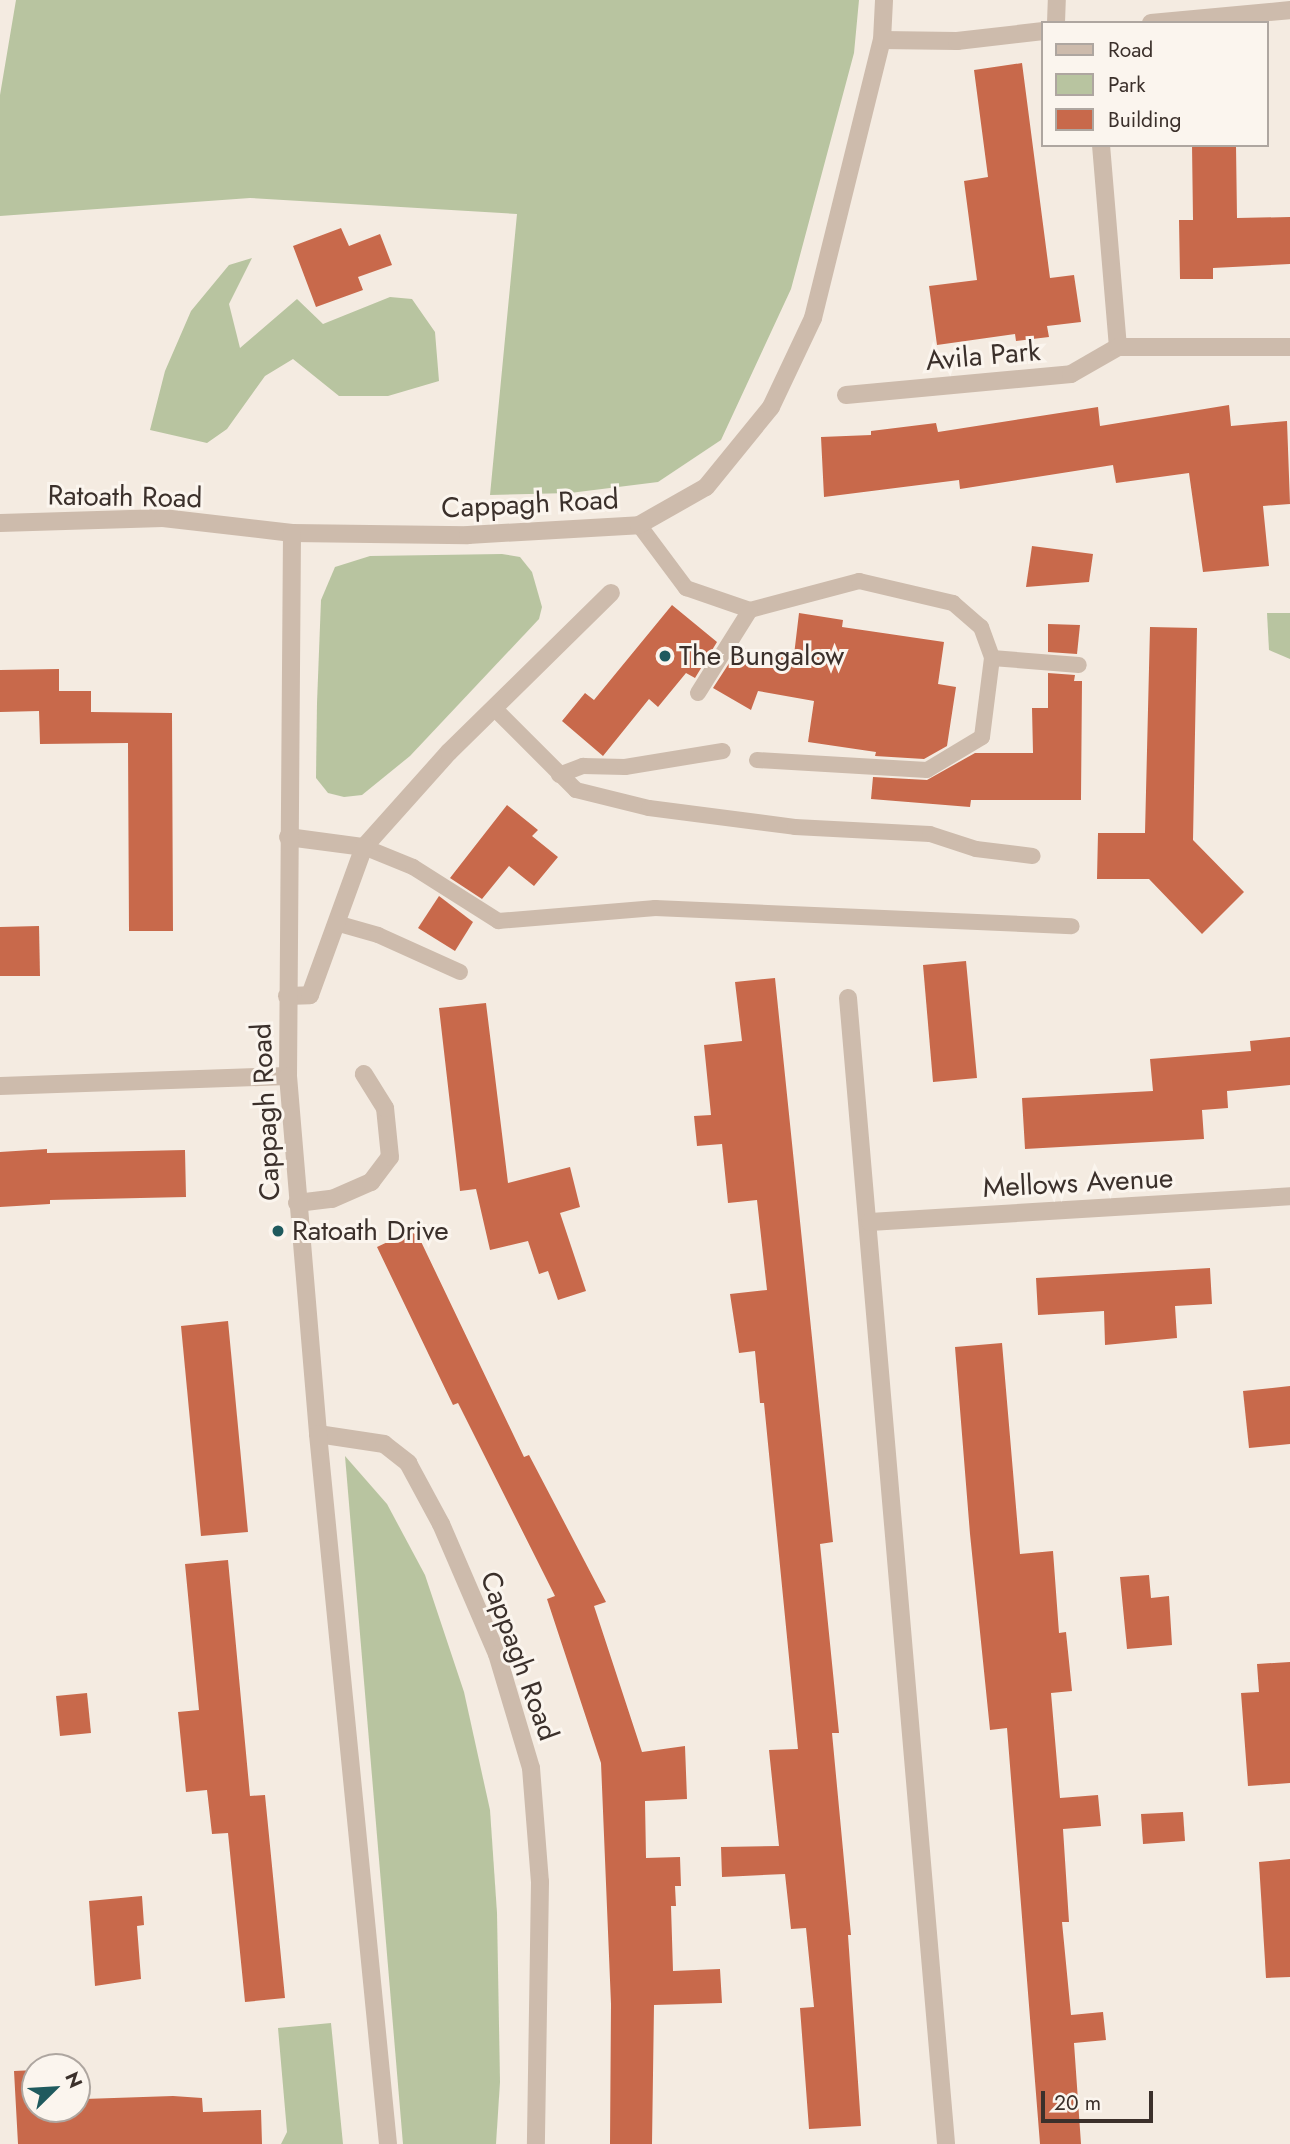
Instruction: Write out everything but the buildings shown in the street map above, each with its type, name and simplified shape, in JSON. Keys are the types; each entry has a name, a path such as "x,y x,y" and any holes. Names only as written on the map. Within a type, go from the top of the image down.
{"street":[{"name":"Cappagh Road","path":"388,2144 318,1434 288,1076 292,533 468,535 639,525 706,487 771,407 813,318 882,40 884,0"},
{"path":"1056,21 1057,0"},
{"path":"1172,21 1290,10"},
{"path":"882,40 957,41 1042,31"},
{"path":"1101,147 1118,347"},
{"name":"Avila Park","path":"846,395 1071,374 1118,347 1290,347"},
{"name":"Ratoath Road","path":"0,523 163,518 292,533"},
{"name":"Cappagh Road","path":"287,996 310,995 364,847 494,708 611,593"},
{"path":"288,838 364,847"},
{"path":"848,998 870,1222 946,2144"},
{"path":"297,1203 332,1199 372,1182 390,1157 385,1108 364,1074"},
{"path":"0,1086 288,1076"},
{"name":"Mellows Avenue","path":"870,1222 1290,1196"},
{"name":"Cappagh Road","path":"318,1434 384,1444 408,1463 441,1524 497,1654 531,1768 540,1882 536,2144"}],"lane":[{"path":"639,525 686,589 750,610 859,582 953,603 981,627 992,658 982,737 927,770 757,760"},
{"path":"698,694 750,610"},
{"path":"992,658 1079,666"},
{"path":"494,708 576,790 649,808 795,827 930,834 976,849 1033,856"},
{"path":"559,775 583,766 625,766 723,751"},
{"path":"364,847 412,867 498,922 655,908 1072,926"},
{"path":"337,923 378,935 460,972"}],"green space":[{"path":"16,0 859,0 854,53 791,289 721,440 658,482 570,493 490,495 517,214 250,198 0,216 0,95"},
{"path":"252,258 229,304 240,348 297,299 323,324 390,297 412,299 435,332 439,381 388,396 339,396 293,359 265,376 227,429 207,443 150,430 165,371 191,311 229,265"},
{"path":"502,554 520,557 532,572 542,607 539,619 410,756 362,795 344,797 328,793 316,778 317,703 321,600 335,567 370,556"},
{"path":"1267,613 1290,613 1290,659 1269,650"},
{"path":"345,1456 387,1504 425,1575 464,1692 490,1810 497,1913 500,2082 496,2144 403,2144"},
{"path":"331,2023 343,2144 281,2144 287,2132 278,2028"}],"place":[{"name":"The Bungalow","path":"665,656"},
{"name":"Ratoath Drive","path":"278,1231"}]}
